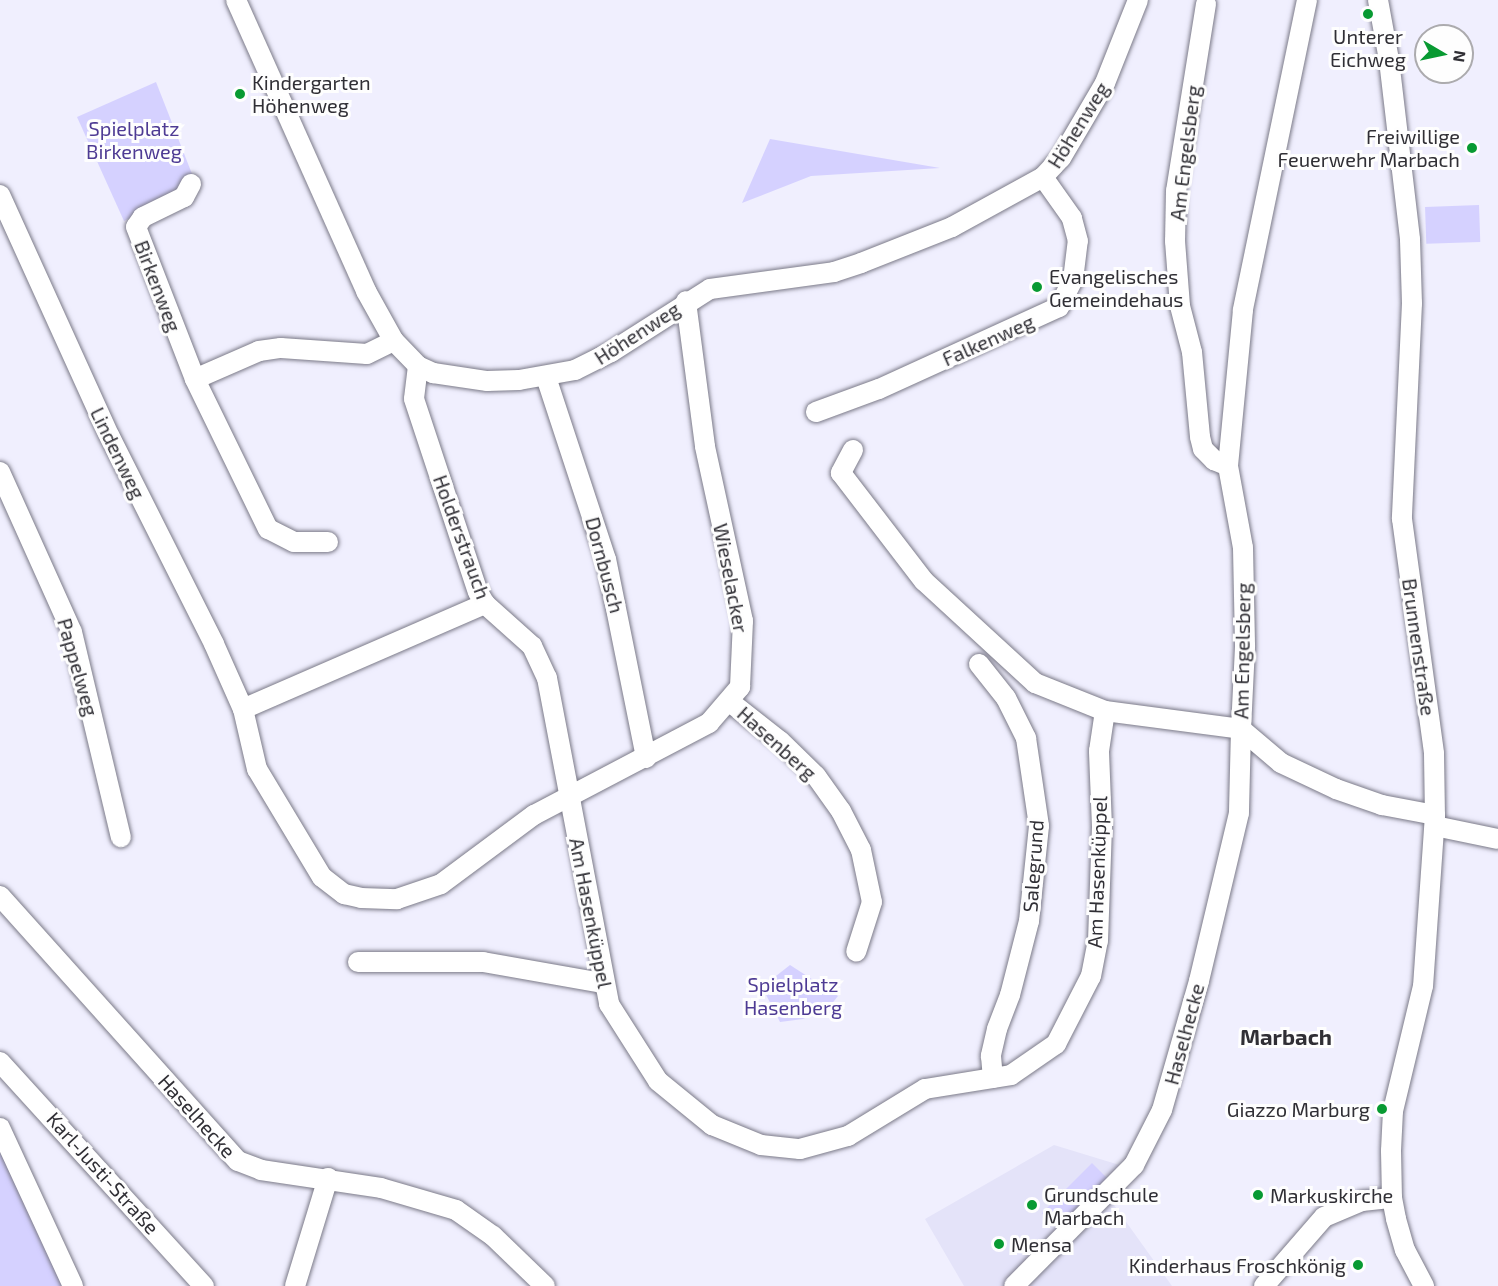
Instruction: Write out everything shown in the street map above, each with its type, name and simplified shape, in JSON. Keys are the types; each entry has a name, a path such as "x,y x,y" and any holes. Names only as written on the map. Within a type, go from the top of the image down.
{"street":[{"path":"236,0 366,291 394,341 418,366"},
{"name":"Höhenweg","path":"418,366 464,379 546,376 589,364 686,301 727,285 834,272 952,227 1043,177 1061,158 1105,83 1138,0"},
{"name":"Am Engelsberg","path":"1307,0 1242,310 1228,466 1243,548 1245,647 1241,729 1281,763 1336,789 1382,806 1498,838"},
{"name":"Brunnenstraße","path":"1378,0 1389,60 1410,240 1412,303 1402,519 1434,754 1435,820 1423,986 1393,1111 1392,1198 1405,1250 1424,1286"},
{"name":"Am Engelsberg","path":"1206,4 1176,191 1175,241 1180,306 1192,352 1200,437 1203,449 1214,460 1228,466"},
{"name":"Falkenweg","path":"816,412 879,389 1059,307 1073,280 1078,241 1072,218 1043,177"},
{"name":"Birkenweg","path":"191,184 184,197 143,217 136,227 195,379 268,529 294,542 328,542"},
{"name":"Lindenweg","path":"0,195 109,435 243,709"},
{"name":"Wieselacker","path":"568,794 646,758 709,723 730,702 740,687 743,621 705,446 686,301"},
{"path":"195,379 259,351 281,348 368,354 394,341"},
{"name":"Holderstrauch","path":"418,366 414,399 485,604 532,646 547,678 568,794"},
{"name":"Dornbusch","path":"546,376 606,559 646,758"},
{"path":"853,450 841,472 924,581 1035,683 1105,711 1241,729"},
{"name":"Pappelweg","path":"0,472 72,632 121,837"},
{"path":"485,604 243,709 257,768 312,863 344,894 397,899 427,890 568,794"},
{"name":"Salegrund","path":"979,664 1006,698 1026,738 1039,826 1029,921 1010,995 997,1029 992,1056 993,1078"},
{"name":"Hasenberg","path":"730,702 780,741 816,776 841,811 861,850 872,902 856,952"},
{"name":"Am Hasenküppel","path":"568,794 602,983 625,1033 658,1081 712,1125 761,1145 800,1149 848,1136 925,1089 993,1078 1027,1067 1056,1044 1091,976 1098,941 1102,827 1099,751 1105,711"},
{"name":"Haselhecke","path":"1014,1286 1134,1165 1162,1110 1196,991 1239,813 1241,729"},
{"name":"Haselhecke","path":"0,896 238,1161 261,1170 328,1178 381,1188 456,1210 493,1236 544,1286"},
{"path":"358,962 483,962 602,983"},
{"name":"Karl-Justi-Straße","path":"0,1062 204,1286"},
{"path":"0,1128 73,1286"},
{"path":"295,1286 328,1178"},
{"path":"1264,1286 1324,1217 1362,1202 1392,1198"}],"shaded area":[{"name":"Grundschule Marbach","path":"1054,1145 1126,1167 1104,1191 1172,1286 964,1286 925,1219"}],"green space":[{"name":"Spielplatz Birkenweg","path":"156,82 194,179 178,194 124,221 77,117"},
{"path":"770,139 940,168 811,176 742,203"},
{"path":"1479,205 1480,242 1426,244 1425,207"},
{"name":"Spielplatz Hasenberg","path":"790,965 838,996 830,1006 803,1019 780,1022 762,987"},
{"path":"0,1145 21,1193 62,1286 0,1286"},
{"path":"1092,1163 1108,1179 1058,1229 1042,1213"}],"place":[{"name":"Unterer Eichweg","path":"1368,14"},
{"name":"Kindergarten Höhenweg","path":"240,94"},
{"name":"Freiwillige Feuerwehr Marbach","path":"1472,148"},
{"name":"Evangelisches Gemeindehaus","path":"1037,287"},
{"name":"Giazzo Marburg","path":"1382,1109"},
{"name":"Markuskirche","path":"1258,1195"},
{"name":"Grundschule Marbach","path":"1032,1205"},
{"name":"Mensa","path":"999,1244"},
{"name":"Kinderhaus Froschkönig","path":"1358,1265"}],"district":[{"name":"Marbach","path":"1286,1037"}]}
